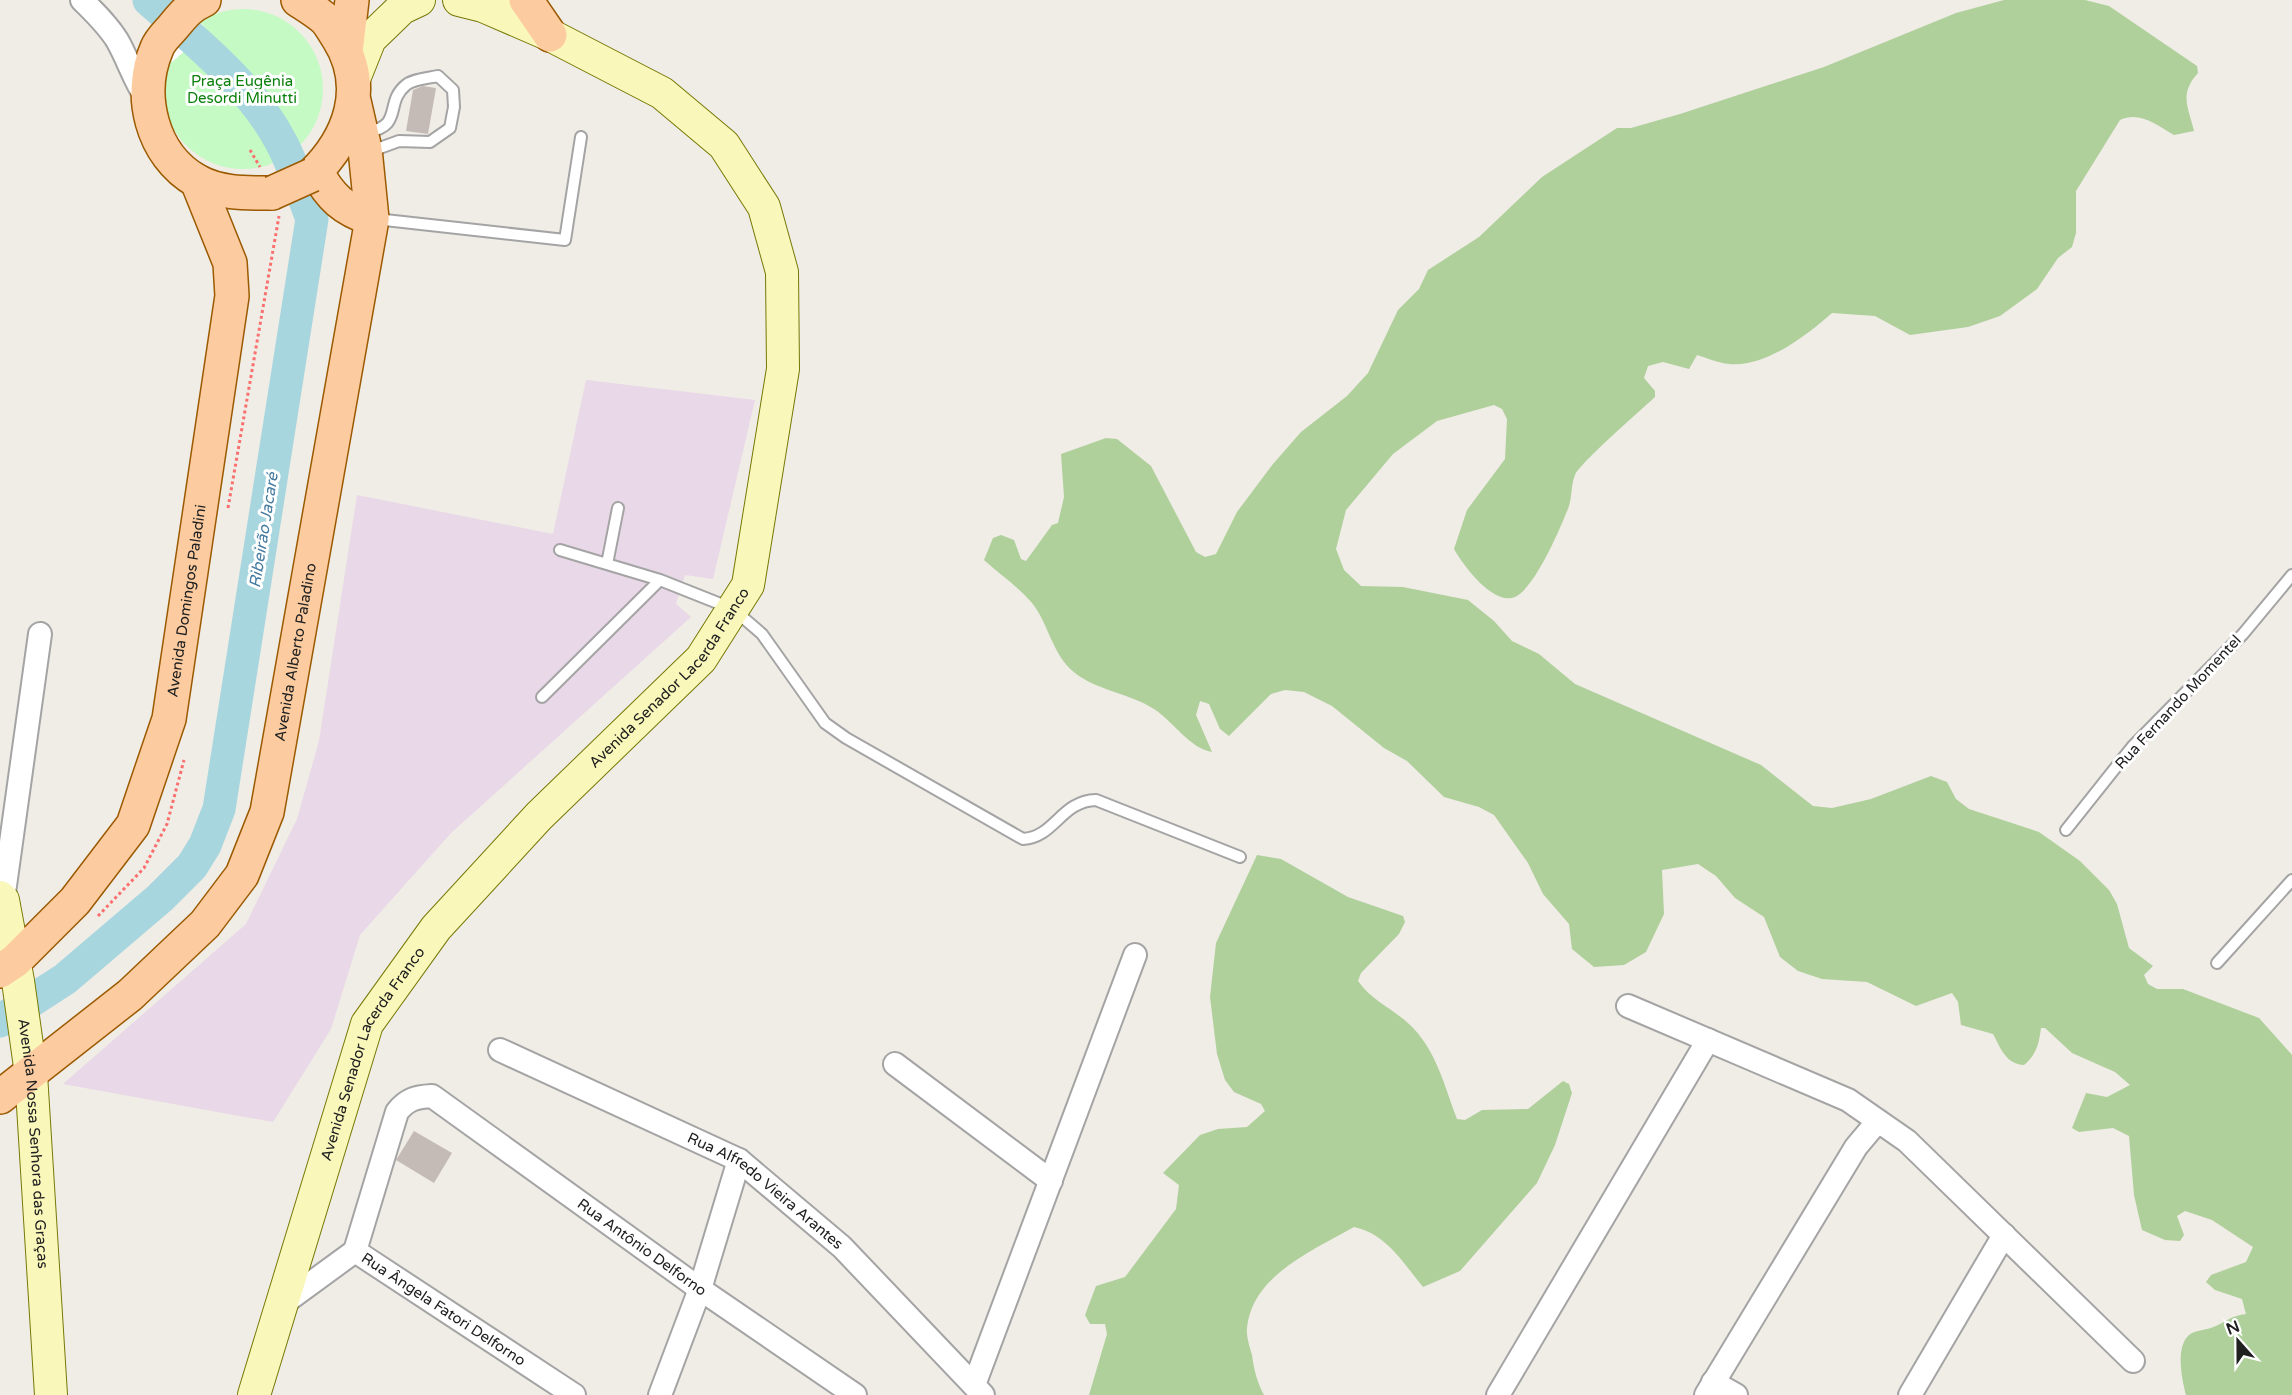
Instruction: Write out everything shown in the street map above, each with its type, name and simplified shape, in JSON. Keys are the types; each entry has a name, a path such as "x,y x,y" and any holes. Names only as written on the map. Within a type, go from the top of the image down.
{"main road":[{"path":"298,0 326,21 353,89"},
{"name":"Avenida Alberto Paladino","path":"0,1097 29,1062 130,995 197,932 242,875 267,812 372,219 367,168 353,89 352,0"},
{"path":"353,89 370,39 402,8 419,0"},
{"name":"Avenida Senador Lacerda Franco","path":"254,1395 284,1303 367,1024 436,928 539,816 701,659 733,609 748,585 783,369 782,272 764,207 724,145 662,93 550,34 483,6 459,0"},
{"path":"526,0 550,34"},
{"name":"Avenida Domingos Paladini","path":"196,3 158,46 148,72 147,99 154,131 171,159 196,181 233,194 272,193 314,173 333,154 347,129 353,89"},
{"path":"314,173 328,194 349,209 372,219"},
{"name":"Avenida Domingos Paladini","path":"11,971 75,901 132,825 169,719 232,296 230,263 196,181"},
{"name":"Avenida Nossa Senhora das Graças","path":"2,899 11,971 29,1062 51,1395"}],"street":[{"path":"82,0 108,26 135,42 158,46"},
{"path":"108,26 147,99"},
{"path":"2,899 40,634"},
{"path":"978,1390 1051,1181 1135,955"},
{"path":"1628,1006 1848,1100 1907,1142 2133,1361"},
{"path":"1498,1395 1708,1040"},
{"name":"Rua Alfredo Vieira Arantes","path":"500,1050 739,1160 842,1246 978,1390"},
{"path":"895,1064 1051,1181"},
{"name":"Rua Antônio Delforno","path":"356,1251 397,1112 404,1103 416,1097 432,1096 700,1289 855,1395"},
{"path":"1736,1395 1710,1389 1856,1147 1877,1122"},
{"path":"660,1395 700,1289 739,1160"},
{"path":"1910,1395 2004,1235"},
{"name":"Rua Ângela Fatori Delforno","path":"284,1303 356,1251 574,1395"}],"lane":[{"path":"353,89 367,132 381,129 390,120 395,100 407,84 438,76 453,90 454,107 450,128 430,142 399,141 377,149 367,168"},
{"path":"372,219 565,240 581,137"},
{"path":"607,564 618,508"},
{"path":"560,550 660,580 733,609 762,634 825,723 1023,839 1033,838 1045,831 1071,806 1083,800 1096,800 1240,857"},
{"name":"Rua Fernando Momentel","path":"2066,830 2132,747 2243,634 2292,575"},
{"path":"542,697 660,580"},
{"path":"2217,963 2292,880"}],"shaded area":[{"path":"586,380 755,400 713,579 685,575 676,604 691,617 451,833 360,935 331,1029 273,1122 63,1084 246,924 297,819 319,741 357,495 553,534"}],"green space":[{"path":"2004,0 2085,0 2109,6 2197,66 2198,73 2192,80 2187,94 2194,131 2174,135 2141,118 2120,120 2076,191 2076,233 2072,247 2058,258 2037,289 2000,316 1968,327 1910,335 1875,316 1832,313 1798,340 1757,361 1729,364 1697,355 1689,369 1663,362 1648,366 1644,378 1655,391 1655,397 1579,469 1575,475 1569,506 1539,570 1523,591 1515,597 1497,596 1488,590 1471,574 1454,549 1467,510 1505,459 1507,419 1502,409 1494,405 1437,421 1393,454 1346,510 1336,549 1344,570 1361,586 1403,587 1468,600 1494,621 1512,641 1539,654 1575,684 1761,765 1813,806 1832,808 1871,799 1931,776 1947,782 1956,799 1969,809 2039,832 2080,861 2109,890 2117,904 2129,948 2153,966 2144,975 2148,984 2157,989 2183,989 2259,1018 2292,1055 2292,1395 2186,1395 2181,1364 2182,1347 2185,1340 2192,1333 2246,1314 2242,1299 2215,1290 2206,1282 2211,1275 2246,1262 2253,1247 2212,1220 2185,1211 2177,1216 2184,1235 2180,1241 2165,1240 2142,1230 2134,1195 2129,1136 2113,1128 2079,1132 2072,1128 2086,1093 2107,1097 2130,1085 2115,1072 2072,1053 2045,1028 2041,1028 2037,1048 2032,1057 2024,1065 2013,1062 2005,1055 1993,1034 1961,1025 1958,1002 1952,993 1916,1006 1867,982 1822,979 1798,971 1780,957 1764,917 1735,898 1716,876 1698,864 1662,870 1664,914 1646,952 1624,965 1594,967 1572,949 1569,924 1543,894 1528,863 1494,815 1479,807 1444,797 1407,761 1384,748 1332,706 1304,692 1285,690 1271,694 1229,736 1220,729 1209,704 1200,701 1196,715 1212,752 1204,750 1154,709 1094,684 1075,673 1061,657 1032,603 984,560 993,538 1001,535 1014,540 1021,559 1026,561 1052,525 1058,523 1064,497 1061,454 1106,438 1117,439 1151,466 1196,552 1205,557 1216,554 1237,512 1273,464 1301,432 1347,396 1368,373 1398,310 1419,289 1428,270 1479,237 1542,177 1617,128 1631,128 1680,114 1824,67 1956,13"},
{"name":"Praça Eugênia Desordi Minutti","path":"243,9 259,10 274,15 288,22 300,32 310,44 317,58 322,73 322,105 317,120 310,134 300,146 288,156 274,163 259,168 243,169 227,168 212,163 198,156 186,146 176,134 169,120 164,105 163,89 164,73 169,58 176,44 186,32 198,22 212,15 227,10"},
{"path":"1257,855 1281,859 1348,897 1403,916 1405,922 1399,934 1361,973 1358,981 1369,994 1403,1018 1426,1045 1433,1056 1457,1119 1465,1120 1482,1110 1528,1109 1563,1081 1569,1084 1572,1093 1555,1145 1537,1183 1460,1271 1423,1287 1385,1243 1376,1236 1354,1227 1304,1255 1273,1279 1260,1293 1251,1309 1247,1328 1255,1371 1264,1395 1089,1395 1107,1334 1105,1324 1090,1324 1085,1315 1096,1286 1125,1277 1176,1209 1179,1185 1163,1173 1200,1135 1218,1129 1247,1127 1265,1111 1261,1104 1234,1092 1225,1080 1217,1054 1210,997 1216,943"}],"pier":[{"path":"184,3 208,31 172,62 148,34"}],"building":[{"path":"423,86 436,88 428,134 406,131 413,90"},
{"path":"414,1131 452,1153 434,1183 396,1160"}],"waterway":[{"name":"Ribeirão Jacaré","path":"0,1021 65,979 160,898 192,866 205,845 219,809 312,219 286,151 269,121 221,65 149,0"}]}
